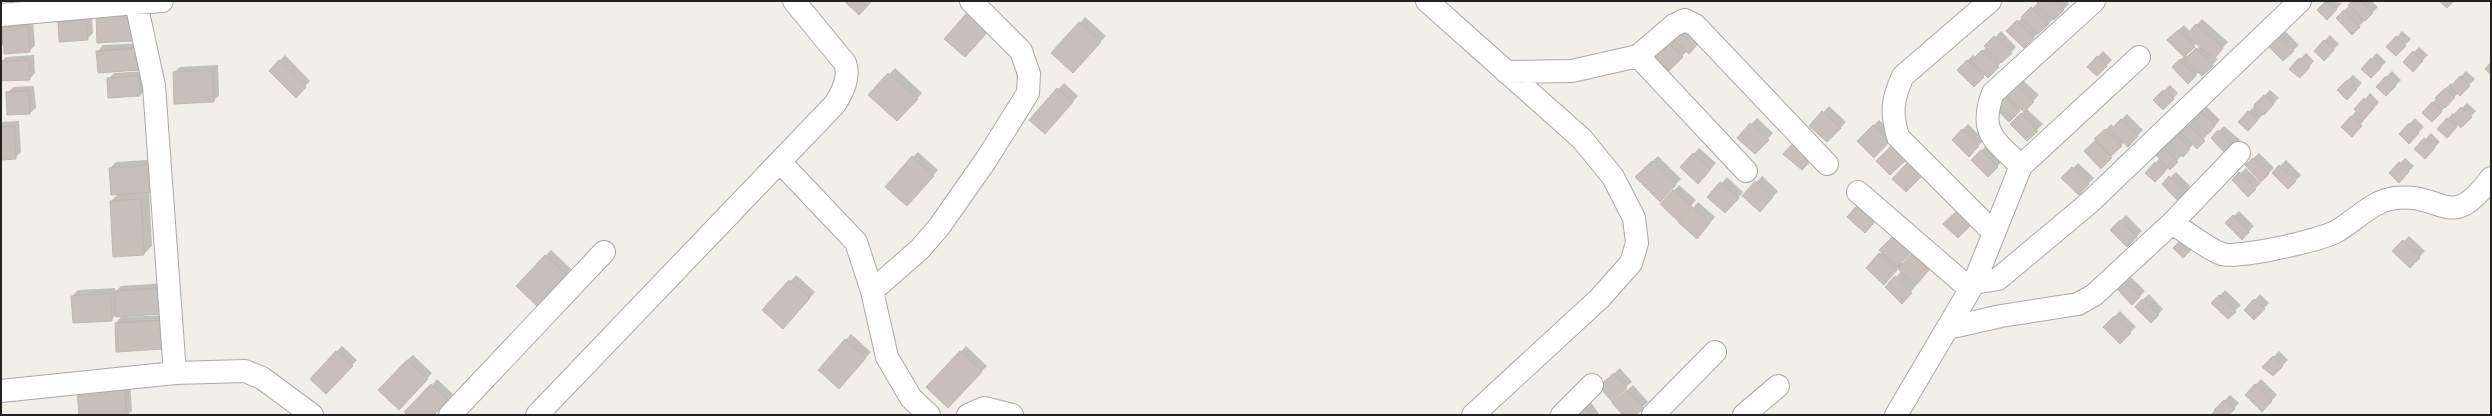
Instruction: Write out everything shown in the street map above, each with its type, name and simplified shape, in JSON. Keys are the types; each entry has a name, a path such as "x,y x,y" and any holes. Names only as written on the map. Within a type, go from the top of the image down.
{"street":[{"path":"1,15 136,2 162,1"},
{"path":"537,415 835,104 842,92 848,72 845,63 833,46 794,1"},
{"path":"872,291 920,248 939,227 986,160 1028,93 1029,74 1021,51 972,1"},
{"path":"1427,1 1582,139 1613,177 1634,218 1638,243 1631,263 1600,298 1473,415"},
{"path":"1990,1 1903,76 1896,91 1892,115 1898,137 1994,233"},
{"path":"2021,166 1991,137 1986,121 1987,108 1993,93 2094,1"},
{"path":"1972,286 1998,279 2088,203 2300,1"},
{"path":"136,2 154,86 175,373"},
{"path":"1506,72 1572,71 1638,56 1674,25 1685,20 1695,25 1827,164"},
{"path":"1638,56 1746,171"},
{"path":"1896,415 1972,286 2021,166 2139,57"},
{"path":"1948,328 2001,316 2078,304 2094,295 2172,223 2239,153"},
{"path":"780,162 856,242 872,291 887,357 911,398 929,415"},
{"path":"2172,223 2222,254 2252,253 2331,234 2373,206 2394,198 2409,198 2449,207 2462,207 2476,197 2491,178"},
{"path":"1858,192 1972,286"},
{"path":"450,415 604,252"},
{"path":"1653,415 1715,352"},
{"path":"1,392 175,373 245,371 262,378 294,400 312,415"},
{"path":"1562,415 1592,385"},
{"path":"1744,415 1778,386"},
{"path":"968,415 984,408 1012,415"}],"building":[{"path":"844,1 872,1 859,15"},
{"path":"2039,1 2055,1 2064,10 2054,20 2037,3"},
{"path":"2326,1 2337,9 2327,20 2317,10"},
{"path":"2352,1 2360,1 2373,13 2365,21 2348,5"},
{"path":"2439,1 2454,1 2447,8"},
{"path":"972,7 993,26 965,57 944,39"},
{"path":"2031,7 2049,24 2038,34 2021,17"},
{"path":"2344,10 2360,27 2352,35 2336,18"},
{"path":"131,13 132,41 97,43 96,16"},
{"path":"86,20 88,40 59,42 58,22"},
{"path":"2017,20 2034,38 2024,48 2006,31"},
{"path":"1079,22 1101,42 1073,73 1051,53"},
{"path":"1684,23 1702,39 1689,54 1671,38"},
{"path":"2196,24 2223,48 2214,59 2186,35"},
{"path":"28,26 30,52 4,54 2,27"},
{"path":"2178,30 2195,47 2184,57 2167,40"},
{"path":"2276,34 2294,51 2283,61 2266,44"},
{"path":"1994,36 2012,53 2001,63 1984,46"},
{"path":"2396,36 2406,46 2396,56 2386,47"},
{"path":"1665,40 1683,57 1669,71 1651,55"},
{"path":"2324,40 2334,50 2324,61 2314,51"},
{"path":"139,48 140,70 98,73 96,51"},
{"path":"2196,48 2213,66 2202,76 2185,59"},
{"path":"1982,50 1999,67 1988,78 1971,61"},
{"path":"2413,51 2423,61 2413,72 2403,62"},
{"path":"2097,56 2107,66 2097,76 2087,67"},
{"path":"2299,58 2310,67 2300,78 2289,69"},
{"path":"2371,58 2381,68 2371,78 2361,69"},
{"path":"2180,59 2196,76 2188,84 2172,67"},
{"path":"29,60 30,80 1,81 1,62"},
{"path":"279,60 306,87 296,98 269,71"},
{"path":"1967,60 1984,77 1974,87 1957,70"},
{"path":"2491,62 2491,75 2485,69"},
{"path":"212,70 214,102 174,104 173,72"},
{"path":"888,73 918,99 897,121 868,95"},
{"path":"139,76 140,96 108,98 107,78"},
{"path":"2386,76 2396,86 2386,96 2376,87"},
{"path":"2460,76 2470,86 2460,96 2450,87"},
{"path":"2347,80 2357,89 2347,100 2337,90"},
{"path":"2017,84 2034,102 2024,112 2006,95"},
{"path":"1057,88 1073,102 1045,134 1029,120"},
{"path":"2445,88 2455,97 2445,108 2435,98"},
{"path":"2163,90 2174,99 2163,110 2153,100"},
{"path":"29,91 30,114 7,115 6,92"},
{"path":"2003,94 2020,111 2009,122 1992,104"},
{"path":"2264,95 2274,104 2264,115 2254,105"},
{"path":"2364,98 2374,108 2364,119 2354,109"},
{"path":"2432,102 2442,112 2432,122 2422,113"},
{"path":"2461,107 2472,117 2461,128 2451,118"},
{"path":"2199,110 2215,126 2208,134 2191,117"},
{"path":"1822,111 1841,128 1827,142 1809,126"},
{"path":"2248,111 2258,120 2248,131 2238,122"},
{"path":"2021,113 2038,131 2027,141 2010,124"},
{"path":"2351,116 2362,126 2352,137 2341,127"},
{"path":"2447,118 2457,127 2447,138 2437,129"},
{"path":"2121,119 2138,136 2128,147 2110,130"},
{"path":"1750,123 1769,140 1755,154 1737,138"},
{"path":"2409,123 2419,133 2409,144 2399,134"},
{"path":"2188,124 2205,141 2197,149 2181,132"},
{"path":"1873,125 1890,141 1874,158 1857,141"},
{"path":"14,126 16,159 1,160 1,127"},
{"path":"1962,129 1979,146 1969,157 1952,140"},
{"path":"2105,129 2122,146 2111,156 2094,139"},
{"path":"2218,130 2235,147 2227,155 2211,138"},
{"path":"2174,132 2190,149 2183,157 2166,140"},
{"path":"2424,138 2435,148 2425,159 2414,149"},
{"path":"1797,139 1815,156 1802,170 1783,154"},
{"path":"2095,141 2112,158 2101,169 2084,151"},
{"path":"1893,144 1908,158 1890,175 1876,161"},
{"path":"2162,145 2178,162 2170,170 2154,153"},
{"path":"1981,150 1998,167 1988,177 1971,160"},
{"path":"1693,153 1711,169 1698,184 1680,167"},
{"path":"912,156 934,176 907,206 885,187"},
{"path":"2253,158 2269,174 2261,182 2245,165"},
{"path":"1652,161 1676,185 1660,202 1635,177"},
{"path":"1909,161 1923,175 1906,192 1892,179"},
{"path":"2155,162 2165,172 2155,182 2145,173"},
{"path":"2399,162 2409,172 2399,183 2389,173"},
{"path":"155,164 156,192 111,195 109,168"},
{"path":"2279,165 2296,181 2288,189 2272,173"},
{"path":"2072,167 2089,184 2079,195 2061,178"},
{"path":"2239,172 2256,189 2248,197 2232,180"},
{"path":"2169,176 2186,193 2178,201 2162,184"},
{"path":"1755,181 1773,197 1760,212 1742,196"},
{"path":"1720,182 1739,198 1725,213 1707,197"},
{"path":"1673,190 1692,206 1678,221 1660,204"},
{"path":"141,199 144,255 113,257 110,201"},
{"path":"1860,202 1878,218 1865,233 1847,217"},
{"path":"1692,207 1710,223 1697,239 1678,222"},
{"path":"1961,207 1975,221 1958,238 1943,224"},
{"path":"2233,215 2249,232 2242,240 2225,223"},
{"path":"2120,220 2137,237 2127,247 2110,230"},
{"path":"1893,236 1911,252 1898,267 1879,250"},
{"path":"2183,238 2194,247 2183,258 2173,248"},
{"path":"2403,240 2420,258 2410,268 2392,251"},
{"path":"1879,253 1897,270 1884,285 1866,268"},
{"path":"1911,254 1929,270 1916,285 1898,269"},
{"path":"545,255 567,275 537,306 516,286"},
{"path":"1895,276 1912,293 1902,304 1885,287"},
{"path":"789,280 810,298 783,329 762,310"},
{"path":"2124,280 2140,297 2132,305 2116,288"},
{"path":"161,288 162,314 116,317 115,291"},
{"path":"110,293 112,321 73,323 71,296"},
{"path":"2219,295 2236,312 2228,319 2211,303"},
{"path":"2142,299 2159,315 2151,323 2135,307"},
{"path":"2254,299 2265,309 2254,320 2244,310"},
{"path":"2114,316 2131,333 2120,344 2103,327"},
{"path":"162,320 163,349 116,352 115,323"},
{"path":"845,339 866,358 839,389 818,370"},
{"path":"336,351 353,366 326,394 310,379"},
{"path":"960,351 982,372 948,408 926,387"},
{"path":"2273,356 2283,366 2273,376 2262,367"},
{"path":"407,360 428,379 399,410 378,390"},
{"path":"1614,373 1627,388 1612,402 1599,386"},
{"path":"431,384 448,400 434,415 408,415 404,412"},
{"path":"2255,384 2272,401 2262,412 2245,395"},
{"path":"125,386 126,415 79,415 77,389"},
{"path":"1627,390 1644,408 1636,415 1623,415 1612,403"},
{"path":"2224,400 2235,409 2229,415 2219,415 2214,410"},
{"path":"1582,405 1591,415 1571,415"}]}
